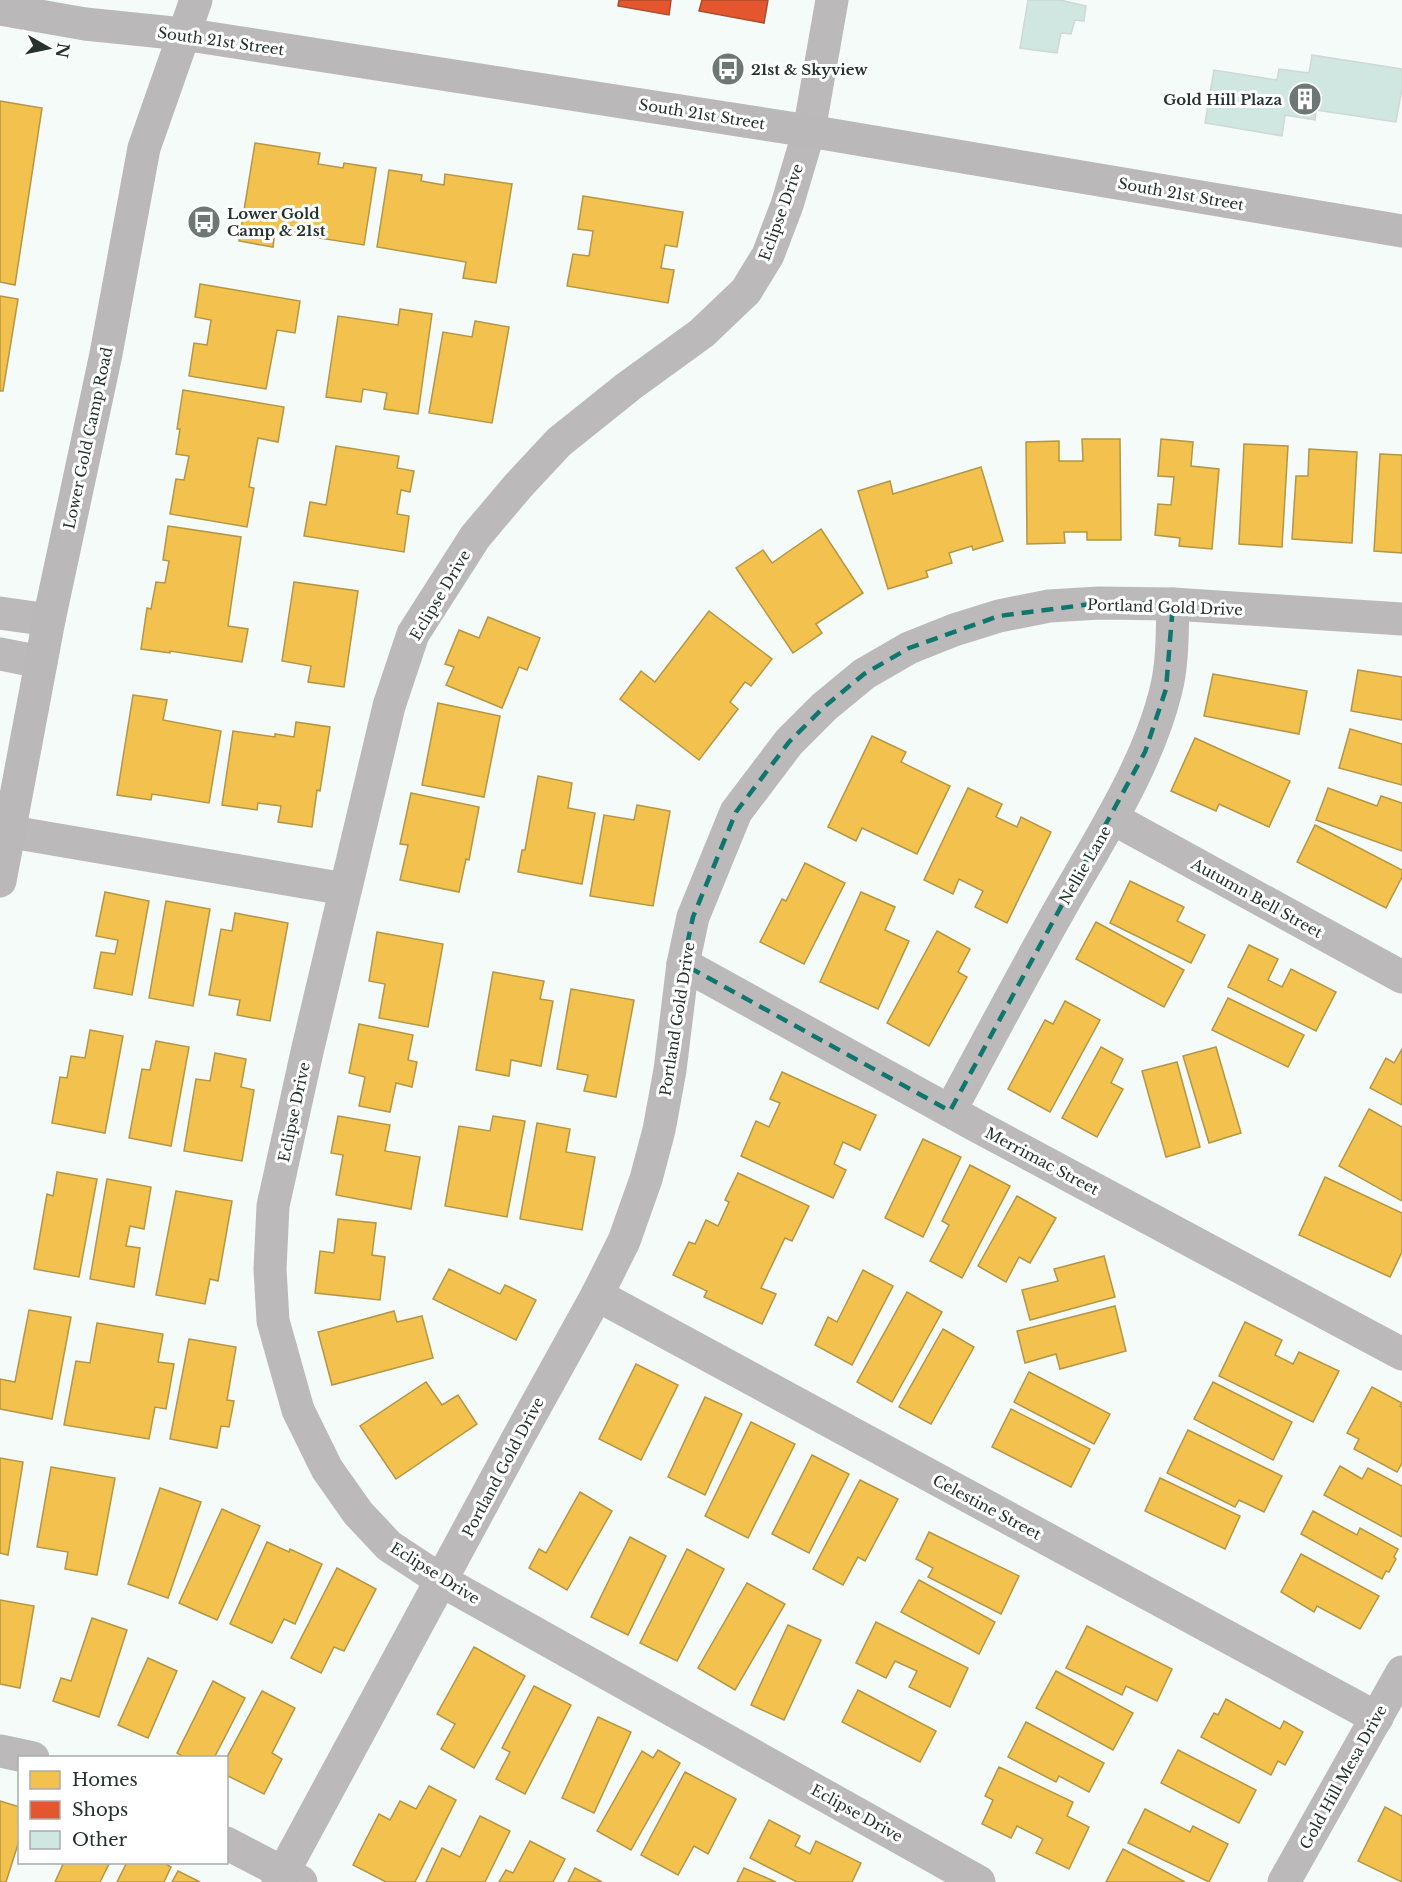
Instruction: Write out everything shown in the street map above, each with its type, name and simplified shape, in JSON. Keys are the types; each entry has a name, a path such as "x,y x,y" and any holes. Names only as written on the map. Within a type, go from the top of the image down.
{"main road":[{"name":"Lower Gold Camp Road","path":"0,881 5,830 106,354 144,148 196,0"},
{"name":"South 21st Street","path":"0,9 85,24 183,34 809,131 1402,231"}],"street":[{"name":"Eclipse Drive","path":"832,0 809,131 787,205 768,255 746,291 702,333 628,386 559,442 475,537 413,634 389,706 273,1206 270,1269 273,1321 298,1410 327,1469 358,1513 389,1546 442,1581 979,1882"},
{"name":"Portland Gold Drive","path":"288,1879 442,1581 624,1241 646,1179 658,1130 670,1070 683,964 693,917 736,812 789,742 824,707 864,674 909,648 954,630 999,616 1049,606 1089,603 1173,604 1402,619"},
{"name":"Nellie Lane","path":"950,1111 1028,965 1112,818 1145,752 1158,719 1166,689 1171,657 1173,604"},
{"path":"0,613 49,620"},
{"path":"0,654 41,662"},
{"name":"Autumn Bell Street","path":"1112,818 1402,977"},
{"path":"5,830 345,889"},
{"name":"Merrimac Street","path":"683,964 950,1111 1402,1354"},
{"name":"Celestine Street","path":"597,1295 1377,1718"},
{"name":"Gold Hill Mesa Drive","path":"1284,1882 1402,1672"},
{"path":"0,1752 22,1756"},
{"path":"228,1844 288,1879"}],"highlighted area":[{"path":"1099,603 1173,604 1166,689 1145,752 950,1111 683,964 693,917 736,812 789,742 824,707 864,674 909,648 999,616"}],"building: Homes":[{"path":"0,101 42,108 15,285 0,282"},
{"path":"255,143 320,153 318,164 343,168 344,163 376,168 364,245 275,231 273,247 239,241"},
{"path":"389,170 422,175 421,181 444,185 445,174 512,184 496,283 463,278 466,262 377,247"},
{"path":"583,196 683,212 677,247 665,245 661,268 674,270 668,303 567,286 573,254 589,256 593,231 578,229"},
{"path":"200,284 300,301 295,333 277,330 266,389 189,376 194,343 207,345 211,320 195,317"},
{"path":"0,296 18,299 3,391 0,391"},
{"path":"400,309 432,314 418,414 384,409 387,393 363,389 361,402 326,397 338,316 398,325"},
{"path":"475,321 509,327 492,423 429,413 443,332 472,337"},
{"path":"183,390 284,407 278,442 258,438 249,487 254,488 247,527 170,514 176,479 184,480 189,456 176,454"},
{"path":"1082,439 1120,439 1121,540 1087,540 1087,532 1064,532 1065,543 1027,544 1026,442 1059,441 1059,461 1083,461"},
{"path":"1161,439 1193,442 1191,466 1219,469 1212,549 1179,546 1180,538 1155,535 1158,504 1171,505 1174,477 1158,476"},
{"path":"1244,444 1288,446 1282,547 1239,544"},
{"path":"336,446 399,456 397,468 414,471 410,492 401,490 397,514 409,516 404,552 304,536 310,502 326,505"},
{"path":"1309,449 1357,452 1352,543 1292,539 1296,476 1308,476"},
{"path":"1380,454 1402,455 1402,553 1374,551"},
{"path":"981,467 1003,541 973,550 972,546 949,553 952,563 926,571 928,577 888,589 858,491 890,481 893,494"},
{"path":"168,526 241,537 228,626 248,629 242,662 141,649 147,608 151,609 156,582 165,583 169,561 163,560"},
{"path":"821,529 863,593 816,624 822,633 793,653 736,568 763,550 772,563"},
{"path":"294,582 358,591 344,687 308,682 311,666 282,661"},
{"path":"709,611 772,659 751,686 745,682 730,702 738,709 699,760 620,699 641,671 655,682"},
{"path":"488,617 540,638 527,670 519,667 502,708 446,685 454,667 445,664 459,630 479,638"},
{"path":"1358,670 1402,677 1402,720 1351,711"},
{"path":"1213,674 1307,691 1299,734 1204,716"},
{"path":"133,695 167,700 163,720 221,731 209,803 152,794 151,800 117,795"},
{"path":"438,703 500,716 484,797 422,785"},
{"path":"296,722 330,727 312,827 278,822 281,806 258,803 257,810 222,805 233,731 275,737 275,734 294,737"},
{"path":"1350,729 1402,744 1402,785 1339,768"},
{"path":"872,736 906,752 901,762 950,786 917,854 862,828 856,841 828,827"},
{"path":"1195,738 1290,781 1269,827 1219,804 1216,811 1171,791"},
{"path":"538,776 572,783 568,808 595,813 582,884 518,872 522,850 525,850"},
{"path":"968,788 1002,804 996,817 1017,827 1021,817 1051,832 1007,923 975,907 983,891 959,879 953,894 924,880"},
{"path":"1328,788 1377,806 1381,796 1402,803 1402,851 1316,820"},
{"path":"411,793 479,807 469,860 466,859 459,892 400,880 408,845 400,844"},
{"path":"637,805 670,811 653,906 590,896 604,815 634,820"},
{"path":"1315,825 1402,870 1402,877 1386,908 1297,862"},
{"path":"805,863 845,883 804,964 760,942 782,899 786,901"},
{"path":"1130,881 1184,907 1177,921 1205,935 1191,963 1110,923"},
{"path":"105,892 149,901 132,995 94,988 101,952 115,954 118,940 96,936"},
{"path":"861,892 895,907 885,930 909,941 878,1009 820,982"},
{"path":"166,901 210,909 193,1006 149,998"},
{"path":"235,913 288,923 270,1021 237,1015 240,1000 209,995 221,929 232,931"},
{"path":"1096,922 1184,970 1164,1007 1076,959"},
{"path":"937,931 970,949 958,972 967,977 929,1046 887,1023"},
{"path":"377,932 443,944 428,1027 379,1018 385,984 369,981"},
{"path":"1249,945 1278,959 1268,980 1282,987 1291,969 1336,992 1316,1031 1228,987"},
{"path":"493,972 544,981 540,999 553,1001 541,1066 511,1060 509,1076 476,1070"},
{"path":"571,989 634,1000 616,1097 584,1091 588,1075 557,1069"},
{"path":"1228,998 1304,1035 1288,1067 1212,1030"},
{"path":"1065,1001 1100,1020 1050,1112 1008,1089 1045,1020 1053,1024"},
{"path":"359,1024 413,1035 408,1060 417,1062 412,1087 396,1083 390,1112 359,1106 365,1077 349,1073"},
{"path":"90,1030 123,1036 105,1133 52,1123 60,1077 67,1078 71,1056 85,1058"},
{"path":"156,1041 189,1047 171,1146 129,1138 142,1069 150,1070"},
{"path":"1101,1047 1123,1059 1111,1083 1123,1089 1097,1137 1062,1118"},
{"path":"1216,1047 1241,1133 1209,1143 1183,1056"},
{"path":"1402,1049 1402,1105 1370,1088 1386,1058 1394,1063"},
{"path":"215,1053 246,1059 241,1087 254,1090 242,1161 184,1151 196,1079 210,1081"},
{"path":"1177,1062 1200,1147 1166,1157 1142,1071"},
{"path":"782,1072 876,1115 860,1150 843,1142 834,1164 846,1170 833,1198 741,1156 756,1121 769,1127 780,1103 770,1099"},
{"path":"1369,1109 1402,1127 1402,1201 1339,1166"},
{"path":"338,1116 390,1125 385,1151 420,1157 411,1209 336,1195 343,1155 331,1153"},
{"path":"493,1116 525,1121 507,1217 445,1206 459,1126 490,1131"},
{"path":"537,1123 570,1129 566,1152 595,1157 582,1230 520,1219"},
{"path":"923,1139 961,1157 923,1237 885,1218"},
{"path":"970,1165 1010,1186 962,1278 930,1261 949,1225 942,1221"},
{"path":"57,1172 97,1179 79,1277 34,1269 47,1194 53,1196"},
{"path":"738,1173 809,1206 792,1241 785,1238 761,1288 776,1294 762,1324 704,1297 707,1291 673,1275 689,1242 695,1244 706,1220 718,1226 729,1202 725,1200"},
{"path":"1325,1177 1402,1213 1402,1252 1390,1277 1299,1235"},
{"path":"107,1179 151,1187 144,1229 130,1226 126,1246 140,1248 134,1287 90,1279"},
{"path":"176,1191 232,1201 218,1281 210,1279 205,1304 156,1295"},
{"path":"1017,1196 1056,1218 1030,1263 1019,1257 1006,1282 978,1266"},
{"path":"338,1219 376,1223 372,1255 385,1257 380,1300 315,1293 320,1251 334,1253"},
{"path":"1104,1256 1115,1297 1030,1320 1022,1290 1058,1281 1054,1269"},
{"path":"449,1269 500,1294 505,1285 536,1300 516,1340 433,1299"},
{"path":"863,1270 893,1286 852,1365 815,1345 828,1317 837,1322"},
{"path":"907,1292 942,1312 892,1402 857,1382"},
{"path":"1115,1306 1126,1351 1060,1369 1056,1354 1025,1363 1017,1331"},
{"path":"29,1310 71,1317 52,1419 0,1409 0,1379 15,1382"},
{"path":"394,1311 397,1322 422,1316 433,1358 332,1385 318,1332"},
{"path":"1245,1322 1282,1340 1275,1355 1293,1364 1299,1352 1339,1371 1313,1422 1219,1376"},
{"path":"97,1323 163,1334 158,1362 174,1364 166,1409 155,1407 149,1439 64,1425 76,1361 90,1363"},
{"path":"943,1329 974,1347 931,1424 899,1407"},
{"path":"189,1339 236,1347 227,1400 234,1401 229,1427 221,1426 217,1448 170,1439"},
{"path":"636,1364 678,1385 641,1460 599,1439"},
{"path":"1029,1372 1110,1414 1094,1444 1014,1402"},
{"path":"426,1382 442,1405 458,1395 477,1424 396,1479 360,1426"},
{"path":"1213,1382 1292,1422 1273,1460 1194,1419"},
{"path":"1372,1387 1402,1403 1400,1406 1402,1407 1402,1463 1397,1472 1354,1449 1359,1439 1347,1433"},
{"path":"705,1397 742,1414 705,1495 668,1477"},
{"path":"1011,1409 1090,1449 1071,1487 992,1447"},
{"path":"751,1422 795,1444 748,1538 705,1516"},
{"path":"1188,1430 1282,1476 1264,1512 1239,1500 1235,1507 1167,1473"},
{"path":"812,1455 849,1474 809,1553 772,1534"},
{"path":"0,1458 23,1462 8,1555 0,1553"},
{"path":"1340,1466 1362,1479 1368,1468 1402,1486 1402,1537 1324,1495"},
{"path":"51,1467 115,1478 97,1575 65,1569 68,1552 37,1547"},
{"path":"1160,1478 1240,1516 1225,1549 1145,1511"},
{"path":"860,1480 898,1499 865,1561 858,1557 843,1585 813,1569"},
{"path":"160,1488 201,1502 168,1598 128,1584"},
{"path":"580,1492 612,1511 567,1590 529,1568 539,1549 546,1553"},
{"path":"222,1509 260,1526 217,1620 179,1603"},
{"path":"1313,1511 1357,1535 1360,1528 1398,1549 1389,1572 1386,1571 1382,1579 1301,1534"},
{"path":"929,1532 1019,1576 1001,1614 928,1577 933,1568 916,1559"},
{"path":"630,1537 666,1556 628,1635 591,1617"},
{"path":"267,1542 289,1552 290,1549 322,1564 295,1624 284,1619 272,1643 230,1624"},
{"path":"687,1549 724,1569 677,1661 640,1643"},
{"path":"1301,1554 1379,1596 1360,1629 1317,1606 1314,1612 1281,1592"},
{"path":"337,1568 376,1589 344,1651 334,1647 321,1673 291,1658"},
{"path":"919,1580 995,1622 979,1654 901,1612"},
{"path":"747,1583 785,1604 735,1690 698,1668"},
{"path":"0,1600 34,1606 20,1688 0,1684"},
{"path":"92,1618 127,1630 99,1717 53,1701 61,1678 71,1681"},
{"path":"876,1622 968,1668 950,1707 909,1687 917,1671 895,1661 886,1678 856,1663"},
{"path":"788,1625 821,1640 784,1720 751,1705"},
{"path":"1087,1626 1172,1669 1157,1701 1126,1686 1122,1695 1066,1668"},
{"path":"474,1647 525,1676 474,1768 441,1749 455,1724 437,1714"},
{"path":"148,1658 177,1671 148,1738 118,1725"},
{"path":"1056,1671 1133,1713 1113,1750 1036,1708"},
{"path":"213,1681 245,1698 215,1756 182,1756 177,1753"},
{"path":"534,1686 571,1705 525,1794 496,1779 510,1752 502,1748"},
{"path":"858,1690 936,1731 920,1762 842,1722"},
{"path":"262,1691 295,1708 272,1753 282,1759 264,1794 228,1776 228,1756"},
{"path":"1226,1699 1280,1729 1284,1721 1303,1732 1285,1765 1278,1761 1271,1775 1201,1737 1214,1713 1218,1715"},
{"path":"598,1717 631,1732 594,1813 562,1798"},
{"path":"1026,1722 1104,1763 1089,1792 1059,1776 1056,1782 1008,1757"},
{"path":"658,1750 680,1763 631,1850 597,1831 642,1751 653,1758"},
{"path":"1178,1750 1256,1790 1239,1823 1161,1783"},
{"path":"999,1767 1073,1802 1067,1816 1089,1827 1069,1869 1036,1853 1043,1839 1017,1826 1011,1838 982,1824 993,1800 985,1796"},
{"path":"685,1772 736,1799 708,1854 694,1846 678,1875 641,1855"},
{"path":"429,1786 456,1800 415,1882 386,1882 353,1865 379,1814 390,1820 400,1801 416,1809"},
{"path":"0,1801 18,1806 18,1844 6,1882 0,1882"},
{"path":"1385,1807 1402,1816 1402,1882 1358,1861"},
{"path":"1145,1809 1190,1832 1193,1826 1228,1844 1209,1882 1128,1843"},
{"path":"480,1816 510,1831 485,1882 426,1882 442,1848 460,1857"},
{"path":"769,1820 800,1836 795,1846 810,1854 816,1841 861,1863 852,1882 797,1882 750,1858"},
{"path":"530,1841 565,1859 553,1882 499,1882 506,1870 513,1873"},
{"path":"1123,1849 1185,1882 1106,1882"},
{"path":"63,1864 109,1864 100,1882 55,1882"},
{"path":"126,1864 166,1864 171,1867 164,1882 117,1882"},
{"path":"575,1868 602,1882 568,1882"},
{"path":"744,1868 776,1882 737,1882"},
{"path":"178,1871 200,1882 172,1882"}],"building: Shops":[{"path":"619,0 671,0 669,15 618,6"},
{"path":"702,0 768,0 764,23 699,11"}],"building: Other":[{"path":"1028,0 1060,0 1086,6 1084,21 1075,20 1071,34 1061,33 1057,53 1020,48"},
{"name":"Gold Hill Plaza","path":"1312,55 1402,69 1402,88 1396,122 1316,110 1315,120 1285,115 1282,136 1205,123 1214,70 1277,80 1279,69 1309,73"}],"place":[{"name":"21st & Skyview","path":"728,69"},
{"name":"Gold Hill Plaza","path":"1305,99"},
{"name":"Lower Gold Camp & 21st","path":"204,222"}]}
